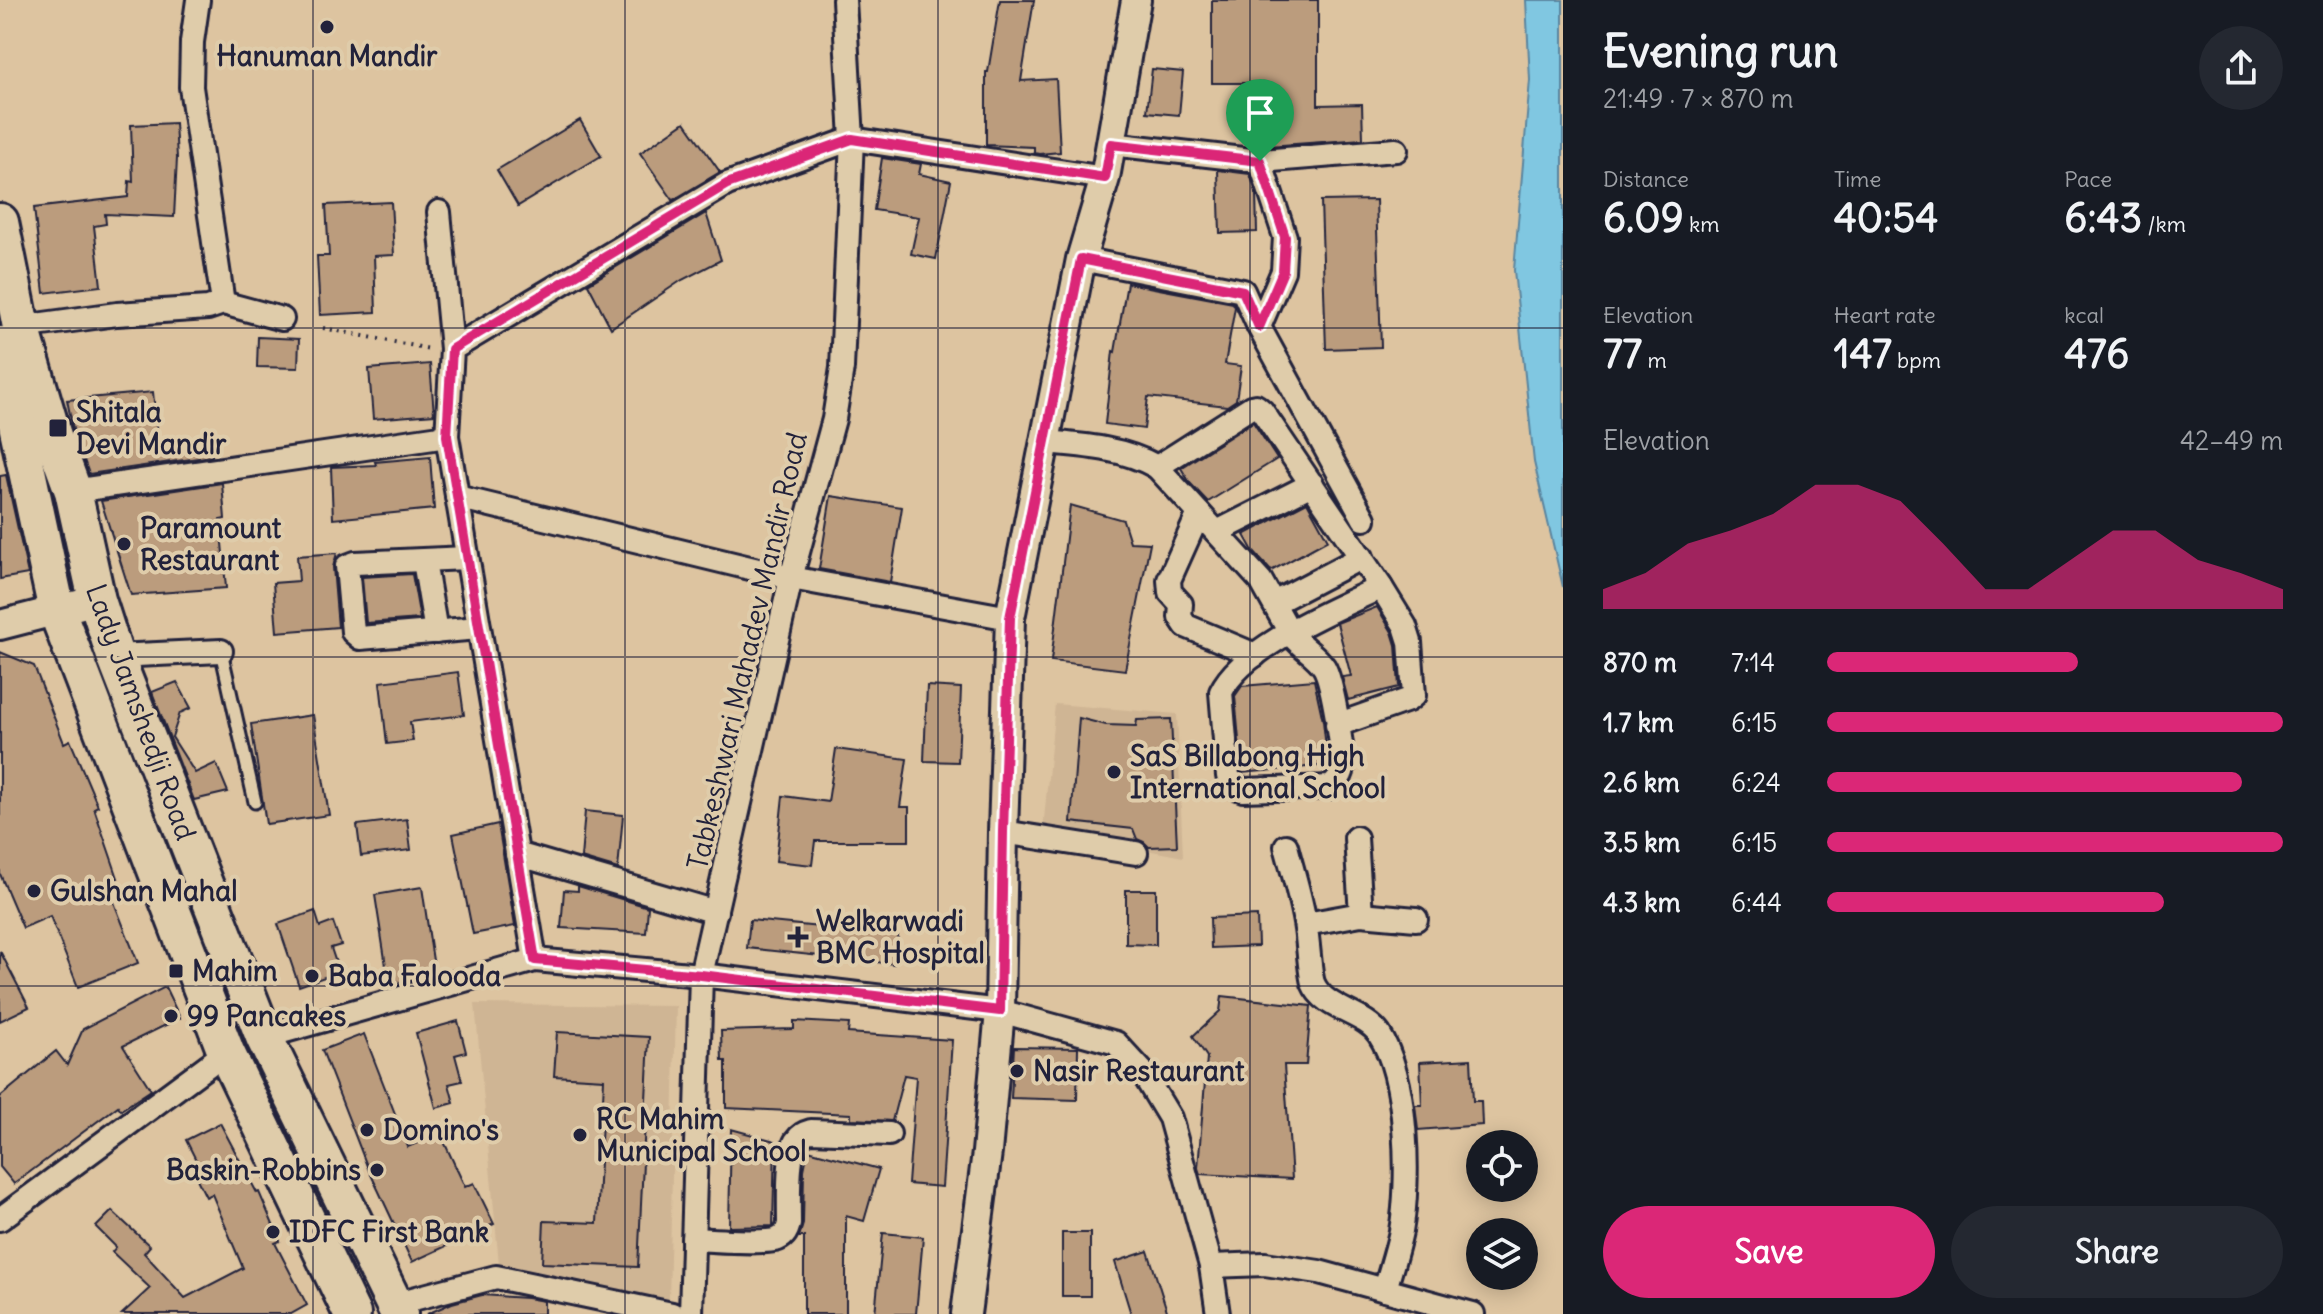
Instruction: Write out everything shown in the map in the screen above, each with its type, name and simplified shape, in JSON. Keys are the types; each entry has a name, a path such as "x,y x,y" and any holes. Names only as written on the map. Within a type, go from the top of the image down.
{"main road":[{"name":"Lady Jamshedji Road","path":"0,222 10,336 4,382 8,429 57,611 226,1052 352,1314"},
{"name":"Lady Jamshedji Road","path":"10,336 73,491 97,600 115,656 264,1037 396,1309"}],"street":[{"path":"198,0 192,42 191,87 223,303"},
{"name":"Tabkeshwari Mahadev Mandir Road","path":"691,1314 701,975 791,578 834,419 842,368 852,139 844,0"},
{"path":"966,1314 987,1152 1000,1011 1010,618 1081,259 1105,178 1136,0"},
{"path":"452,349 727,184 852,139 1105,178"},
{"path":"1111,144 1260,161 1396,150"},
{"path":"1259,327 1283,271 1285,237 1260,161"},
{"path":"439,212 452,349 447,436 535,960"},
{"path":"1081,259 1243,291 1259,327 1364,519"},
{"path":"10,336 117,314 208,308 223,303 282,319"},
{"path":"1157,467 1251,407 1256,406 1262,411 1362,557 1405,626 1410,642 1414,695 1408,700 1337,725"},
{"path":"73,491 447,436"},
{"path":"1045,442 1088,446 1144,460 1157,467 1261,581 1274,603 1289,631 1294,639 1325,669 1337,725 1341,777 1331,787 1243,790 1234,786 1228,776 1221,692 1226,681 1289,631 1381,587"},
{"path":"1217,532 1312,484"},
{"path":"457,497 791,578 1010,618"},
{"path":"1199,513 1168,587 1181,604 1180,617 1186,626 1255,655"},
{"path":"1274,603 1362,557"},
{"path":"467,558 355,563 347,566 353,632 360,638 479,628"},
{"path":"424,561 436,632"},
{"path":"0,625 97,600"},
{"path":"115,656 221,651"},
{"path":"1003,832 1136,853"},
{"path":"1356,838 1361,914"},
{"path":"1286,846 1306,924 1313,983 1340,1009 1366,1021 1379,1034 1392,1062 1405,1132 1405,1199 1401,1233 1385,1290"},
{"path":"517,854 716,912"},
{"path":"1306,924 1361,914 1416,919"},
{"path":"264,1037 535,960 701,975 1000,1011 1116,1043 1141,1070 1170,1118 1211,1266 1218,1314"},
{"path":"0,1219 226,1052"},
{"path":"693,1239 769,1241 782,1237 789,1224 791,1153 797,1138 803,1133 889,1134"},
{"path":"1211,1266 1265,1264 1319,1272 1473,1314"},
{"path":"396,1309 496,1277 672,1314"}],"lane":[{"path":"221,651 255,802"}],"path":[{"path":"323,328 436,350 452,349"}],"shaded area":[{"name":"SaS Billabong High International School","path":"1055,704 1177,714 1183,857 1043,830"},
{"name":"RC Mahim Municipal School","path":"475,1004 676,1006 669,1301 499,1264"}],"water":[{"path":"1526,0 1563,0 1563,587 1534,462 1514,270 1530,80"}],"building":[{"path":"1000,0 1034,0 1021,81 1056,79 1060,152 1039,154 1034,153 1034,147 986,145 986,72"},
{"path":"1212,0 1318,0 1318,105 1362,104 1363,139 1268,146 1267,83 1212,83"},
{"path":"1152,69 1183,72 1179,115 1147,112"},
{"path":"580,120 601,156 518,206 497,170"},
{"path":"685,122 720,172 673,200 640,153"},
{"path":"175,123 174,217 105,214 106,224 94,226 101,286 44,293 34,208 128,197 129,181 133,182 131,125"},
{"path":"882,158 921,164 919,174 951,181 936,259 911,254 919,217 874,210"},
{"path":"1218,170 1250,174 1256,193 1257,232 1220,233"},
{"path":"1376,200 1381,347 1326,349 1321,201"},
{"path":"391,202 394,255 374,256 376,312 320,315 317,256 329,256 326,205"},
{"path":"706,213 721,260 682,280 611,328 588,284"},
{"path":"1127,283 1233,303 1235,307 1225,364 1241,366 1236,400 1227,406 1148,397 1144,429 1105,424 1113,351"},
{"path":"258,337 299,339 298,368 257,367"},
{"path":"430,364 434,414 373,419 369,369"},
{"path":"153,392 158,442 210,437 212,456 89,474 73,429 67,400"},
{"path":"1253,422 1277,459 1208,502 1181,468"},
{"path":"430,457 434,509 333,519 331,467 376,465 375,462"},
{"path":"6,475 28,574 0,579 0,476"},
{"path":"222,483 225,519 220,520 226,588 131,595 101,501"},
{"path":"831,496 902,507 890,582 819,569"},
{"path":"1307,502 1328,540 1271,571 1253,551 1244,535"},
{"path":"1070,505 1123,520 1130,542 1150,543 1125,670 1051,661"},
{"path":"337,553 333,567 338,627 277,632 273,583 299,581 297,556"},
{"path":"412,574 420,619 366,623 362,577"},
{"path":"1377,607 1396,645 1399,687 1348,700 1342,677 1351,676 1337,623"},
{"path":"0,652 34,666 64,743 70,740 98,806 94,808 118,878 106,882 138,963 78,987 50,916 23,928 0,874"},
{"path":"458,672 464,715 410,722 413,741 387,744 380,682"},
{"path":"1314,680 1328,765 1242,773 1235,696 1242,686"},
{"path":"177,682 191,708 180,713 172,737 195,773 216,763 228,792 194,800 152,692"},
{"path":"927,686 961,688 958,762 924,761"},
{"path":"313,715 329,815 266,824 251,724"},
{"name":"SaS Billabong High International School","path":"1079,718 1106,725 1136,726 1137,720 1171,719 1177,846 1149,847 1137,839 1133,829 1071,822"},
{"path":"836,749 907,759 900,807 909,807 909,841 815,841 812,865 776,861 783,796 828,802"},
{"path":"585,811 623,815 618,869 581,858"},
{"path":"407,819 411,850 361,856 357,825"},
{"path":"498,824 515,926 473,934 453,834"},
{"path":"578,886 648,907 646,933 561,928 564,890 578,891"},
{"path":"422,887 435,974 389,985 375,895"},
{"path":"1126,890 1156,890 1156,945 1126,944"},
{"path":"315,911 320,927 333,922 341,945 331,948 339,972 299,986 278,924"},
{"path":"1257,916 1258,946 1211,948 1210,918"},
{"path":"750,920 898,935 894,964 747,948"},
{"path":"0,951 29,1007 0,1021"},
{"path":"165,987 180,1018 123,1046 151,1090 121,1110 118,1106 14,1184 0,1167 0,1097 56,1051 67,1065 83,1029"},
{"path":"1222,996 1311,1006 1306,1065 1284,1065 1292,1179 1200,1174 1207,1057 1193,1036 1220,1011"},
{"path":"458,1021 466,1052 455,1055 462,1081 449,1084 454,1103 436,1108 416,1033"},
{"path":"794,1021 849,1024 848,1033 952,1040 942,1187 908,1184 916,1077 904,1075 892,1121 851,1119 851,1114 726,1108 726,1061 722,1061 721,1031 794,1029"},
{"path":"557,1032 649,1037 638,1267 542,1263 544,1221 597,1223 604,1079 554,1076"},
{"path":"364,1034 408,1147 440,1133 465,1187 474,1183 494,1224 412,1262 367,1166 322,1050"},
{"path":"1014,1047 1078,1048 1077,1100 1011,1098"},
{"path":"1471,1059 1473,1101 1481,1101 1482,1125 1418,1130 1415,1105 1422,1105 1420,1062"},
{"path":"220,1123 259,1192 280,1241 275,1243 307,1305 291,1314 122,1314 150,1288 112,1252 116,1247 96,1227 112,1211 150,1246 144,1253 185,1298 243,1268 212,1194 206,1197 192,1169 199,1166 186,1140"},
{"path":"731,1129 775,1141 773,1226 729,1227"},
{"path":"808,1150 879,1169 864,1221 846,1216 846,1314 804,1314 804,1237 799,1237 803,1224 804,1170"},
{"path":"883,1233 923,1237 916,1314 875,1314"},
{"path":"1062,1233 1090,1233 1090,1296 1062,1296"},
{"path":"1148,1251 1168,1314 1131,1314 1115,1262"},
{"path":"482,1295 544,1301 544,1314 427,1314"}],"place":[{"name":"Hanuman Mandir","path":"327,27"},
{"name":"Shitala Devi Mandir","path":"58,428"},
{"name":"Paramount Restaurant","path":"124,544"},
{"name":"SaS Billabong High International School","path":"1114,772"},
{"name":"Gulshan Mahal","path":"34,891"},
{"name":"Welkarwadi BMC Hospital","path":"798,937"},
{"name":"Mahim","path":"176,971"},
{"name":"Baba Falooda","path":"312,976"},
{"name":"99 Pancakes","path":"171,1016"},
{"name":"Nasir Restaurant","path":"1017,1071"},
{"name":"Domino's","path":"367,1130"},
{"name":"RC Mahim Municipal School","path":"580,1135"},
{"name":"Baskin-Robbins","path":"377,1170"},
{"name":"IDFC First Bank","path":"273,1232"}],"route":[{"path":"852,139 1105,178 1111,144 1260,161 1285,237 1283,271 1259,327 1243,291 1081,259 1010,618 1000,1011 701,975 535,960 447,436 452,349 727,184 852,139"}]}
